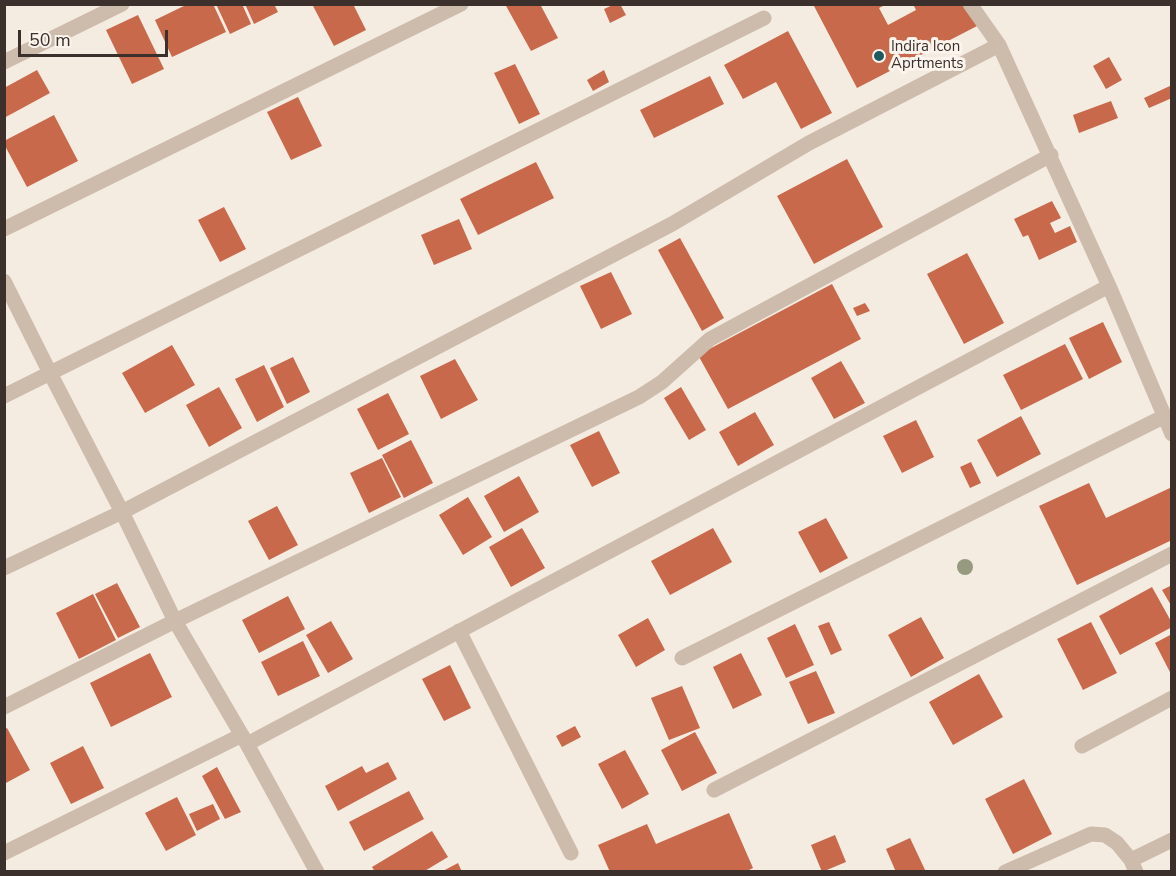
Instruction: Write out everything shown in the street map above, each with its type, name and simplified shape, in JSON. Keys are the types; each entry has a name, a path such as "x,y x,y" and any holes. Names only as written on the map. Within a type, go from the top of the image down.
{"street":[{"path":"4,62 122,4"},
{"path":"4,229 461,4"},
{"path":"970,4 999,45 1051,155 1172,434"},
{"path":"4,396 764,18"},
{"path":"4,568 122,512 672,224 809,143 999,45"},
{"path":"4,707 176,621 639,397 662,382 710,339 1051,155"},
{"path":"4,281 176,621 317,872"},
{"path":"4,853 244,739 459,631 1109,286"},
{"path":"682,658 1163,417"},
{"path":"714,790 1172,554"},
{"path":"459,631 571,853"},
{"path":"1082,746 1172,698"},
{"path":"1005,872 1091,834 1105,835 1117,843 1134,866 1172,840"}],"building":[{"path":"188,4 213,4 226,32 172,57 155,20"},
{"path":"216,4 242,4 251,24 230,34"},
{"path":"245,4 274,4 278,12 254,24"},
{"path":"312,4 353,4 366,30 334,46"},
{"path":"505,4 540,4 558,38 531,51"},
{"path":"620,4 626,15 610,23 604,9"},
{"name":"Indira Icon Aprtments","path":"817,4 887,4 879,8 888,25 916,10 913,4 969,4 979,25 857,88 814,6"},
{"path":"138,15 164,69 132,84 106,30"},
{"path":"788,31 832,113 801,129 776,82 743,99 724,65"},
{"path":"1109,57 1122,80 1106,89 1093,66"},
{"path":"515,64 540,114 519,124 494,73"},
{"path":"37,70 50,93 4,118 4,88"},
{"path":"604,70 609,82 593,91 587,80"},
{"path":"710,76 724,104 654,138 640,110"},
{"path":"1172,85 1172,98 1149,108 1144,98"},
{"path":"298,97 322,146 291,160 267,112"},
{"path":"1111,101 1118,118 1079,133 1073,115"},
{"path":"54,115 78,161 27,187 4,141"},
{"path":"847,159 883,227 814,264 777,196"},
{"path":"536,162 554,198 478,235 460,199"},
{"path":"1052,201 1061,218 1050,223 1055,233 1070,226 1077,242 1039,260 1028,235 1023,237 1014,219"},
{"path":"224,207 246,249 220,262 198,220"},
{"path":"459,219 472,249 434,265 421,235"},
{"path":"680,238 724,318 702,331 658,250"},
{"path":"967,253 1004,323 964,344 927,274"},
{"path":"611,272 632,314 601,329 580,286"},
{"path":"832,284 861,339 728,409 698,355"},
{"path":"865,303 870,311 857,316 853,308"},
{"path":"1103,322 1122,362 1089,379 1069,338"},
{"path":"1065,344 1083,379 1021,410 1003,375"},
{"path":"172,345 195,385 145,413 122,373"},
{"path":"293,357 310,392 287,404 270,368"},
{"path":"455,359 478,400 441,419 420,376"},
{"path":"841,361 865,403 834,419 811,378"},
{"path":"264,365 284,407 257,422 235,379"},
{"path":"219,387 242,428 209,447 186,405"},
{"path":"681,387 706,430 689,440 664,398"},
{"path":"388,393 409,434 378,450 357,409"},
{"path":"755,412 774,445 738,466 719,432"},
{"path":"1021,416 1041,454 997,477 977,440"},
{"path":"916,420 934,457 902,473 883,436"},
{"path":"599,431 620,473 592,487 570,445"},
{"path":"411,440 433,483 404,498 382,455"},
{"path":"382,458 401,497 369,513 350,473"},
{"path":"971,462 981,483 970,488 960,467"},
{"path":"519,476 539,512 504,532 484,496"},
{"path":"1089,483 1106,518 1172,487 1172,540 1077,585 1039,506"},
{"path":"468,497 492,537 463,555 439,515"},
{"path":"277,506 298,545 269,560 248,521"},
{"path":"826,518 848,558 820,573 798,532"},
{"path":"522,528 545,568 511,587 489,547"},
{"path":"713,528 732,562 670,595 651,561"},
{"path":"117,583 140,627 118,638 95,594"},
{"path":"1172,585 1172,607 1162,590"},
{"path":"1152,587 1172,627 1120,655 1099,616"},
{"path":"93,594 116,640 79,659 56,613"},
{"path":"288,596 305,629 259,653 242,620"},
{"path":"921,617 944,658 911,677 888,635"},
{"path":"648,618 665,650 636,667 618,635"},
{"path":"331,621 353,659 328,673 306,635"},
{"path":"829,622 842,650 831,655 818,626"},
{"path":"1091,622 1117,673 1083,690 1057,639"},
{"path":"795,624 814,665 786,678 767,638"},
{"path":"1172,634 1172,676 1155,643"},
{"path":"303,641 320,676 278,696 261,662"},
{"path":"150,653 172,697 111,727 90,683"},
{"path":"741,653 762,695 733,709 713,667"},
{"path":"450,665 471,708 444,721 422,679"},
{"path":"816,671 835,713 808,724 789,682"},
{"path":"979,674 1003,717 953,745 929,702"},
{"path":"682,686 700,728 669,740 651,698"},
{"path":"575,726 581,737 562,747 556,736"},
{"path":"7,728 30,770 4,784 4,729"},
{"path":"695,732 717,773 682,791 661,750"},
{"path":"83,746 104,788 71,804 50,763"},
{"path":"625,750 649,794 622,809 598,764"},
{"path":"388,762 397,779 338,811 325,786 362,766 366,773"},
{"path":"217,767 241,812 225,819 202,776"},
{"path":"1024,779 1052,834 1013,854 985,799"},
{"path":"409,791 424,819 364,851 349,822"},
{"path":"177,797 196,835 166,851 145,813"},
{"path":"213,804 220,819 197,831 189,814"},
{"path":"729,813 753,868 745,872 610,872 598,845 647,824 656,844"},
{"path":"432,831 448,857 423,872 375,872 372,867"},
{"path":"835,835 846,862 822,872 811,845"},
{"path":"910,838 926,872 896,872 886,849"},
{"path":"458,863 462,872 441,872"}],"place":[{"name":"Indira Icon Aprtments","path":"879,56"}]}
